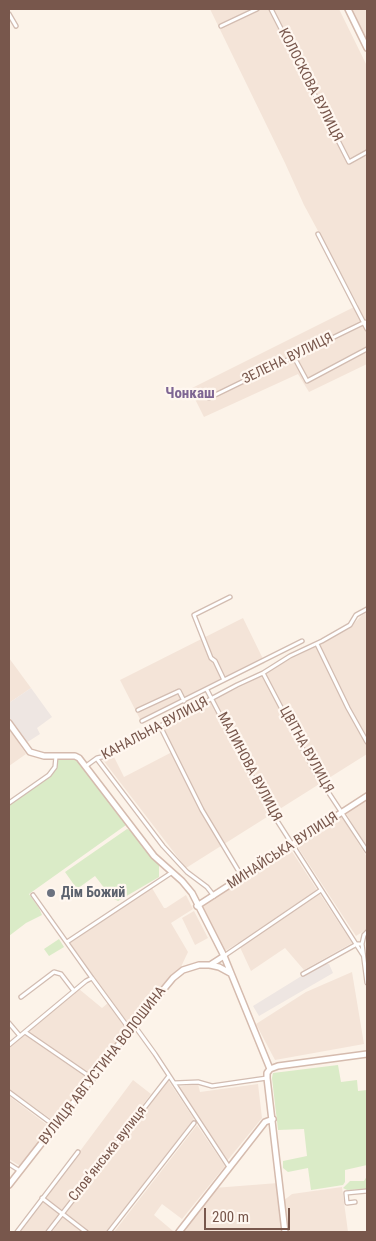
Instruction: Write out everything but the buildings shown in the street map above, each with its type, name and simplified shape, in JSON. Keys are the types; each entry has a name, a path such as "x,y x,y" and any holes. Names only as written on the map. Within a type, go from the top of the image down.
{"street":[{"path":"221,26 257,9"},
{"name":"КОЛОСКОВА ВУЛИЦЯ","path":"271,9 349,162 367,152"},
{"path":"348,9 366,40 367,48"},
{"path":"9,14 16,26"},
{"path":"318,234 366,323 367,329"},
{"name":"ЗЕЛЕНА ВУЛИЦЯ","path":"209,398 366,323"},
{"path":"294,357 307,381 367,349"},
{"path":"224,680 215,661 211,658 194,615 230,597"},
{"name":"КАНАЛЬНА ВУЛИЦЯ","path":"215,896 207,887 186,872 163,846 97,758 106,756 139,735 263,673 290,656 317,644 346,627 356,615 367,611"},
{"path":"142,721 302,641"},
{"path":"317,644 367,742"},
{"name":"ЦВІТНА ВУЛИЦЯ","path":"263,673 316,772 367,851"},
{"name":"МАЛИНОВА ВУЛИЦЯ","path":"207,690 267,805 364,955"},
{"path":"138,710 179,691 184,701"},
{"path":"9,723 30,752 44,756 75,756 86,766 154,856 188,889 224,956 270,1069"},
{"path":"160,726 202,810 238,870"},
{"path":"9,803 41,782 52,771 56,756"},
{"path":"86,766 97,758"},
{"name":"МИНАЙСЬКА ВУЛИЦЯ","path":"197,906 367,796"},
{"path":"67,942 171,873"},
{"path":"224,956 321,890"},
{"path":"33,895 92,978 169,1076 229,1167"},
{"path":"367,932 364,935 362,944 367,983"},
{"path":"304,974 357,944 362,944"},
{"name":"ВУЛИЦЯ АВГУСТИНА ВОЛОШИНА","path":"9,1185 132,1027 173,978 189,968 210,965 224,956"},
{"path":"210,965 219,967 230,974"},
{"path":"21,997 54,972 61,974 74,991"},
{"path":"9,1045 92,978"},
{"path":"9,1023 20,1036"},
{"path":"25,1032 92,1078"},
{"path":"285,1232 267,1073 270,1069 278,1066 367,1054"},
{"name":"Словʼянська вулиця","path":"48,1232 169,1076"},
{"path":"174,1084 198,1082 212,1086 268,1078"},
{"path":"9,1092 55,1126"},
{"path":"179,1232 265,1122 273,1119"},
{"path":"109,1232 194,1123"},
{"path":"17,1232 78,1152"},
{"path":"9,1164 20,1171"},
{"path":"355,1202 346,1203 346,1192 367,1191"},
{"path":"42,1198 86,1232"}],"shaded area":[{"path":"210,9 339,9 367,66 367,364 309,392 298,374 204,417 190,389 358,305 304,205"},
{"path":"351,9 367,9 367,40"},
{"path":"367,612 367,754 186,868 103,760 113,755 124,777 174,751 163,727 266,674 282,663 351,627"},
{"path":"243,618 265,663 142,723 120,680"},
{"path":"9,658 31,688 9,703"},
{"path":"31,688 52,717 37,728 40,734 26,743 9,717 9,703"},
{"path":"9,728 26,754 9,766"},
{"path":"367,798 367,847 345,812"},
{"path":"342,817 367,857 367,929 356,936 297,846"},
{"path":"291,850 352,943 304,970 285,948 251,971 238,943 225,951 200,907"},
{"path":"152,888 164,908 186,895 193,909 171,923 188,952 180,969 164,983 131,1025 128,1025 70,943"},
{"path":"194,911 208,938 195,945 182,918"},
{"path":"321,964 329,964 333,973 259,1016 253,1006"},
{"path":"352,972 364,1044 275,1060 256,1024 306,992"},
{"path":"79,989 102,1008 108,1003 125,1025 125,1030 55,1122 9,1089 9,1046"},
{"path":"133,1080 151,1094 62,1211 45,1198"},
{"path":"168,1080 194,1119 106,1232 89,1232 65,1213"},
{"path":"198,1084 200,1092 258,1084 262,1118 227,1161 177,1087"},
{"path":"9,1096 50,1127 20,1166 9,1159"},
{"path":"197,1125 225,1166 182,1219 162,1204 154,1215 172,1232 114,1232"},
{"path":"278,1183 283,1232 180,1232 214,1188"},
{"path":"342,1187 348,1232 287,1232 283,1201 292,1194"},
{"path":"42,1200 60,1214 46,1232 18,1232"},
{"path":"63,1217 83,1232 52,1232"}],"green space":[{"path":"60,758 77,759 126,825 29,894 42,915 26,923 9,936 9,804 42,782 53,771"},
{"path":"127,829 130,830 159,865 159,877 118,901 112,898 95,876 77,889 65,872"},
{"path":"59,939 64,947 49,956 44,949"},
{"path":"338,1065 341,1082 357,1080 358,1091 367,1090 367,1165 345,1170 345,1182 343,1185 311,1190 308,1168 288,1172 283,1168 283,1161 307,1156 304,1129 278,1130 273,1073"},
{"path":"367,1176 367,1189 347,1190 343,1188 350,1181 364,1181"}],"place":[{"name":"Дім Божий","path":"51,893"}],"district":[{"name":"Чонкаш","path":"190,394"}]}
